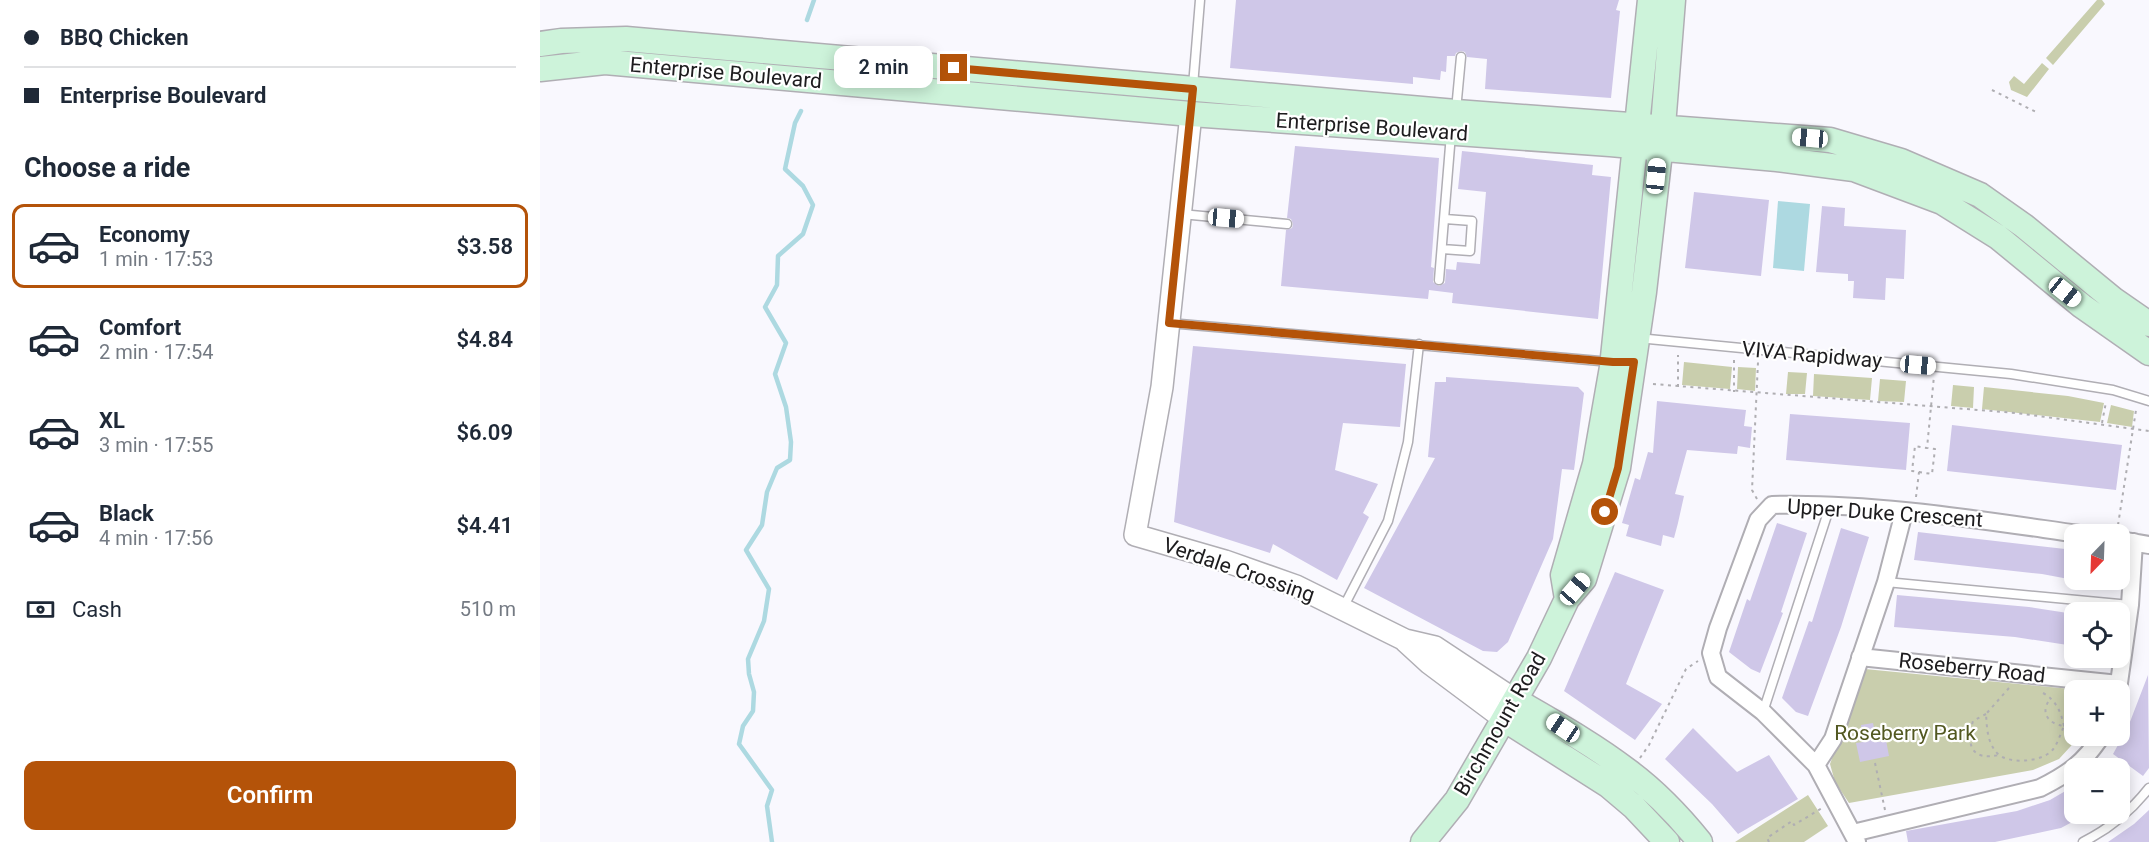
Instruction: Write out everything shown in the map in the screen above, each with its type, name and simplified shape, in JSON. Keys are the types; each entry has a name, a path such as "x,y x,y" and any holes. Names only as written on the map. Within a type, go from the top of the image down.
{"main road":[{"name":"Birchmount Road","path":"1627,337 1635,135 1650,0"},
{"name":"Birchmount Road","path":"1423,842 1457,800 1539,658 1566,599 1584,579 1618,468 1624,362 1661,138 1673,0"},
{"name":"Enterprise Boulevard","path":"540,44 626,39 1193,89 1454,123"},
{"name":"Enterprise Boulevard","path":"540,69 605,62 1191,114 1454,123 1635,135 1777,159 1854,169 1942,202 1998,237 2082,306 2149,353"},
{"name":"Enterprise Boulevard","path":"1661,138 1830,140 1901,161 1980,195 2024,226 2114,300 2149,324"},
{"name":"Verdale Crossing","path":"1510,709 1552,721 1630,773 1678,816 1700,842"},
{"name":"Verdale Crossing","path":"1510,709 1634,807 1667,842"}],"street":[{"path":"1169,323 1193,89"},
{"name":"Verdale Crossing","path":"1169,323 1162,387 1136,535 1235,564 1296,586 1405,640 1429,663 1510,709"},
{"name":"Upper Duke Crescent","path":"1711,653 1758,520 1772,505 1830,506 1909,512 2064,532"},
{"path":"1816,765 1833,739 1909,512"},
{"path":"2130,605 2134,542"},
{"path":"1711,653 1718,677 1763,712 1816,765 1855,838 1888,825 2040,788 2068,774 2096,746"},
{"name":"Roseberry Road","path":"1860,657 2064,681"}],"lane":[{"path":"1193,89 1200,0"},
{"path":"1440,280 1461,57"},
{"path":"1180,214 1287,224"},
{"path":"1442,249 1470,251 1471,241 1472,221 1445,219"},
{"path":"1433,237 1443,238"},
{"path":"1169,323 1624,362"},
{"name":"VIVA Rapidway","path":"1627,337 2011,374 2113,390 2149,401"},
{"path":"1342,609 1388,521 1408,442 1419,344"},
{"path":"1763,712 1830,506"},
{"path":"1886,582 2098,602"},
{"path":"2082,842 2102,832 2136,805 2149,788"}],"path":[{"path":"1992,90 2038,113"},
{"path":"1678,355 1678,387"},
{"path":"1734,360 1734,392"},
{"path":"1758,362 1752,490 1764,514"},
{"path":"1927,448 1934,376"},
{"path":"1653,384 2016,413 2149,431"},
{"path":"2102,423 2106,402"},
{"path":"2119,524 2136,407"},
{"path":"1915,446 1935,449 1932,474 1919,472 1912,471 1915,446"},
{"path":"1909,512 1919,472"},
{"path":"1630,773 1649,745 1686,669 1711,653"},
{"path":"2011,687 1986,714 1973,721 1968,737 1978,755 1986,758 1999,755 2018,762 2035,759 2054,749 2064,726 2059,709 2051,698 2042,692"},
{"path":"2051,698 2046,707 2046,718 2051,723 2064,726"},
{"path":"1986,714 1988,735 1999,755"},
{"path":"1875,763 1888,825"},
{"path":"1769,842 1767,838 1792,822 1794,825 1835,801"}],"green space":[{"path":"2097,0 2102,0 2105,4 2053,65 2046,58"},
{"path":"2042,63 2049,69 2027,97 2011,90 2009,82 2014,76 2024,84"},
{"path":"1684,362 1732,367 1730,389 1682,385"},
{"path":"1738,367 1756,368 1755,391 1737,389"},
{"path":"1788,372 1807,373 1805,394 1786,394"},
{"path":"1814,374 1872,378 1870,400 1813,396"},
{"path":"1880,379 1906,381 1904,402 1878,401"},
{"path":"1953,385 1974,387 1973,408 1951,406"},
{"path":"1984,387 2068,396 2104,403 2100,422 1982,409"},
{"path":"2111,405 2134,411 2132,427 2107,423"},
{"name":"Roseberry Park","path":"1865,669 2064,688 2064,746 2071,746 2059,759 2033,770 1849,803 1835,782 1830,764"},
{"path":"1808,795 1828,826 1804,842 1735,842"}],"water":[{"path":"1778,201 1810,204 1804,271 1773,268"}],"building":[{"path":"1236,0 1619,0 1616,10 1620,11 1611,98 1485,89 1487,59 1467,57 1465,52 1461,51 1455,56 1447,56 1446,72 1441,71 1440,80 1413,77 1413,84 1230,68"},
{"path":"1295,146 1439,158 1431,267 1434,268 1433,282 1439,286 1445,283 1446,269 1456,270 1457,262 1480,264 1486,192 1458,189 1462,151 1593,165 1592,175 1611,177 1598,319 1452,303 1453,293 1429,290 1428,299 1281,286 1286,230 1292,228 1293,224 1291,219 1287,218"},
{"path":"1694,192 1769,200 1761,276 1685,268"},
{"path":"1822,206 1845,208 1844,226 1906,230 1904,279 1886,278 1885,300 1853,298 1854,281 1848,281 1848,274 1816,272"},
{"path":"1193,346 1406,364 1400,427 1343,423 1335,470 1378,484 1363,513 1369,517 1337,580 1273,544 1270,553 1174,522"},
{"path":"1446,377 1578,387 1584,393 1574,470 1562,469 1553,539 1508,642 1497,652 1483,651 1364,588 1435,458 1428,457 1435,382 1446,382"},
{"path":"1657,401 1746,410 1744,426 1752,427 1750,448 1738,446 1737,454 1687,450 1675,494 1684,496 1674,538 1663,535 1661,546 1626,536 1629,525 1622,523 1635,478 1640,480 1648,452 1653,453"},
{"path":"1790,414 1910,423 1906,470 1786,460"},
{"path":"1952,425 2122,445 2116,490 1947,471"},
{"path":"1777,523 1807,533 1781,612 1783,613 1760,673 1729,652 1747,599 1750,601"},
{"path":"1841,528 1869,537 1841,627 1808,716 1796,712 1782,698 1809,621 1812,622"},
{"path":"1918,532 2064,549 2064,578 2042,574 1914,560"},
{"path":"1615,572 1664,590 1626,684 1662,704 1635,740 1564,691"},
{"path":"1897,595 2029,607 2064,612 2064,644 2015,637 1894,627"},
{"path":"2148,675 2149,768 2143,776 2130,766 2130,758 2118,758 2113,754 2117,746 2130,746 2130,722"},
{"path":"1873,723 1877,742 1886,740 1889,756 1860,762 1856,743 1863,742 1861,725"},
{"path":"1693,728 1737,772 1769,755 1798,799 1738,834 1712,804 1665,759"},
{"path":"2064,792 2064,824 2068,824 2061,828 1995,842 1908,842 1906,831 2017,811 2050,800"},
{"path":"2149,810 2149,842 2108,842 2134,824"}],"waterway":[{"path":"807,20 814,0"},
{"path":"772,842 767,806 772,790 739,744 743,726 753,711 754,692 748,659 764,621 769,589 746,550 762,525 767,492 777,468 790,460 791,442 786,407 775,374 786,343 765,307 777,285 778,256 803,234 813,205 803,186 785,169 795,123 801,111"}],"route":[{"path":"954,68 1193,89 1169,323 1634,362 1618,468 1605,512"}]}
